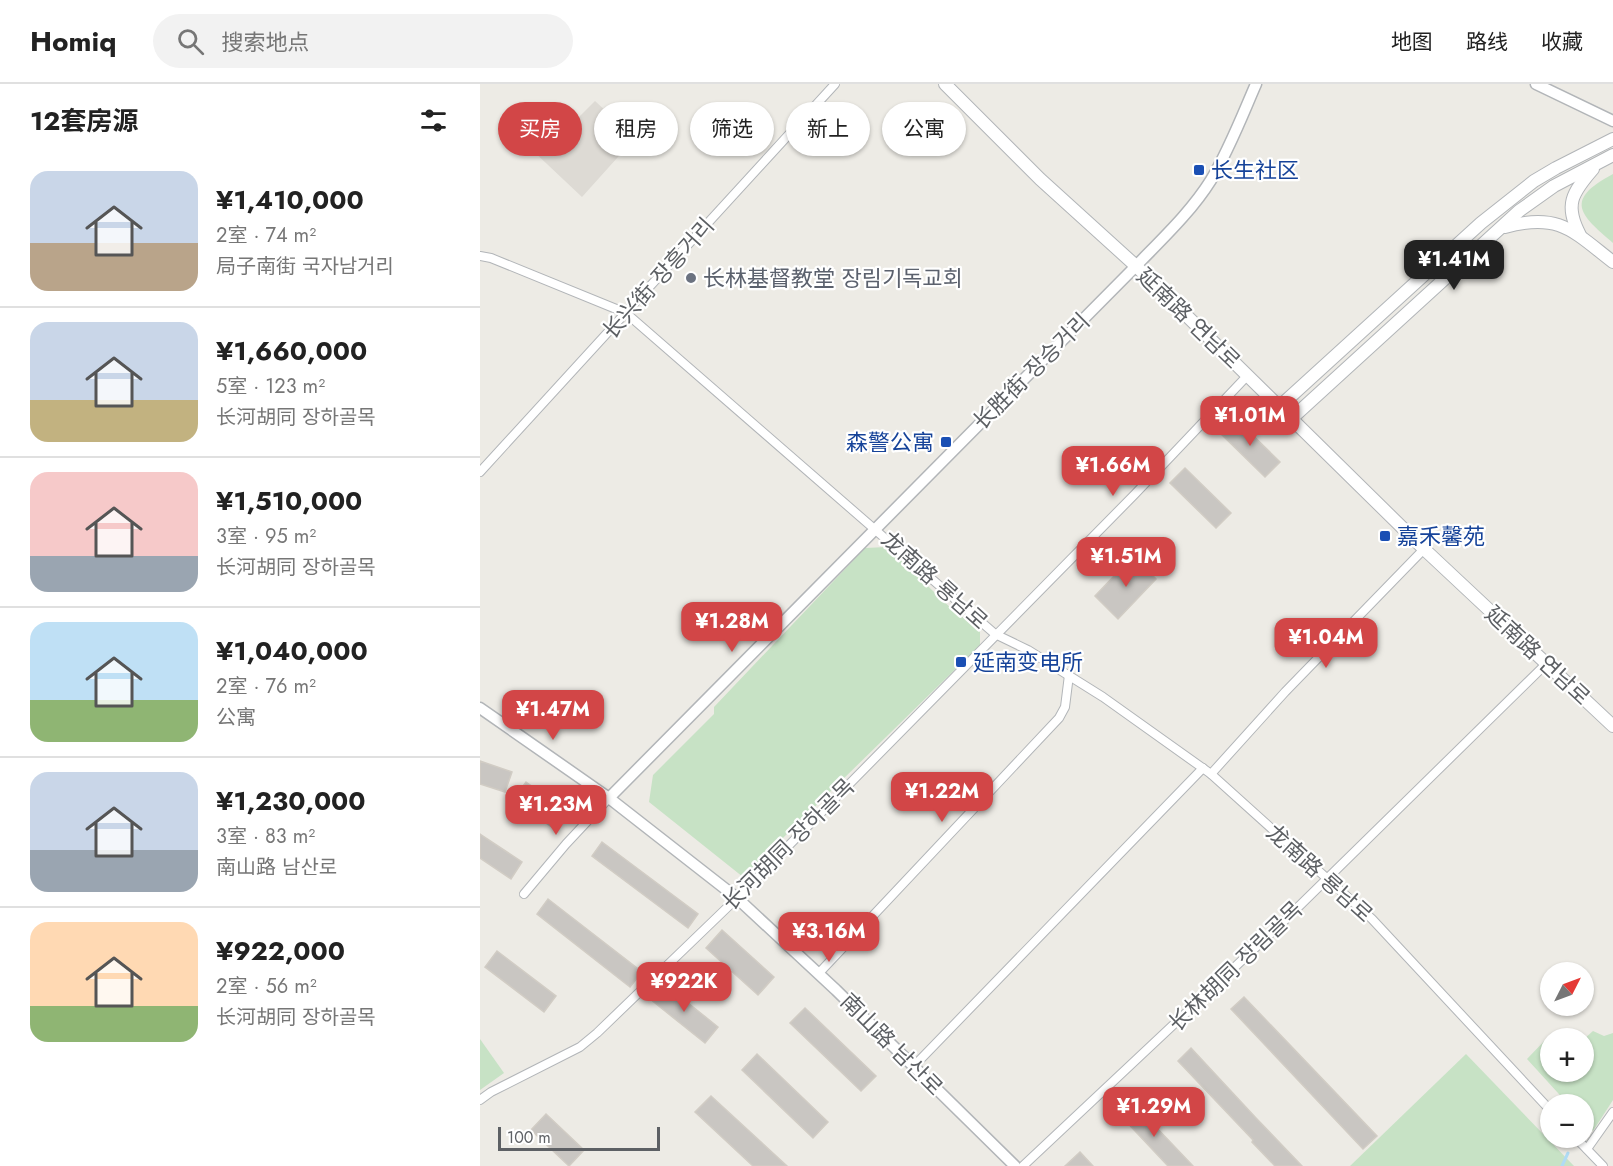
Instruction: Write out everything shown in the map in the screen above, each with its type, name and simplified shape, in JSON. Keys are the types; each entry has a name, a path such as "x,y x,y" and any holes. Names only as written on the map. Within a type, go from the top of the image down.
{"main road":[{"name":"延南路 연남로","path":"945,84 1040,179 1136,266 1424,549 1613,726"},
{"path":"1280,407 1503,205 1534,181 1613,139"},
{"path":"1291,419 1519,211 1554,186 1613,155"},
{"path":"1580,237 1571,219 1571,201 1576,190 1600,161"},
{"path":"1502,227 1533,220 1560,224 1613,262"}],"street":[{"name":"长兴街 장흥거리","path":"480,472 835,84"},
{"name":"长胜街 장승거리","path":"609,798 1136,266 1191,207 1211,180 1256,84"},
{"path":"1536,84 1609,119"},
{"name":"龙南路 룡남로","path":"480,256 491,258 626,313 995,634 1028,650 1103,697 1211,774 1372,919 1540,1099"},
{"name":"长河胡同 장하골목","path":"480,1100 491,1092 580,1047 597,1033 736,898 1135,494 1248,375"},
{"path":"1211,774 1285,692 1424,549"},
{"name":"长林胡同 장림골목","path":"1023,1166 1278,926 1547,663"},
{"path":"819,973 1059,718 1065,707 1069,675"},
{"name":"南山路 남산로","path":"480,708 609,798 736,898 819,973 1014,1166"},
{"path":"914,1066 1203,768"},
{"path":"524,894 609,798"},
{"path":"1603,1166 1587,1149 1613,1112"}],"shaded area":[{"path":"594,102 594,156 619,156 582,197 538,156 582,156 582,114"}],"green space":[{"path":"1613,174 1613,243 1592,224 1582,207 1588,192"},
{"path":"887,547 956,613 980,628 980,645 743,877 649,802 653,775 714,714 714,707 865,548"},
{"path":"1594,1031 1604,1036 1613,1033 1613,1100 1594,1129 1594,1094 1559,1094 1548,1082 1594,1082"},
{"path":"480,1039 504,1073 480,1090"},
{"path":"1540,1045 1540,1073 1527,1059"},
{"path":"1466,1054 1540,1131 1540,1148 1557,1148 1574,1166 1350,1166"}],"building":[{"path":"1234,417 1280,462 1265,477 1219,432"},
{"path":"1185,468 1231,513 1216,528 1170,483"},
{"path":"1133,556 1156,579 1118,619 1095,596"},
{"path":"480,761 512,772 505,792 480,784"},
{"path":"526,782 568,812 556,830 513,800"},
{"path":"480,834 522,862 511,879 480,858"},
{"path":"602,842 698,914 688,928 592,856"},
{"path":"548,899 642,972 630,987 537,914"},
{"path":"722,930 774,977 758,995 706,948"},
{"path":"497,951 556,996 544,1012 485,967"},
{"path":"663,983 718,1027 705,1043 650,999"},
{"path":"1244,997 1377,1136 1363,1149 1231,1009"},
{"path":"805,1008 876,1076 861,1091 790,1023"},
{"path":"1191,1048 1302,1166 1275,1166 1252,1142 1253,1140 1178,1061"},
{"path":"757,1054 828,1122 813,1138 742,1070"},
{"path":"711,1096 787,1166 753,1166 695,1112"},
{"path":"1134,1104 1193,1166 1168,1166 1121,1116"},
{"path":"546,1114 584,1150 569,1166 531,1130"},
{"path":"1080,1152 1093,1166 1065,1166"}],"waterway":[{"path":"1562,1166 1568,1153"}],"place":[{"name":"长生社区","path":"1199,170"},
{"name":"长林基督教堂 장림기독교회","path":"691,278"},
{"name":"森警公寓","path":"946,442"},
{"name":"嘉禾馨苑","path":"1385,536"},
{"name":"延南变电所","path":"961,662"}]}
